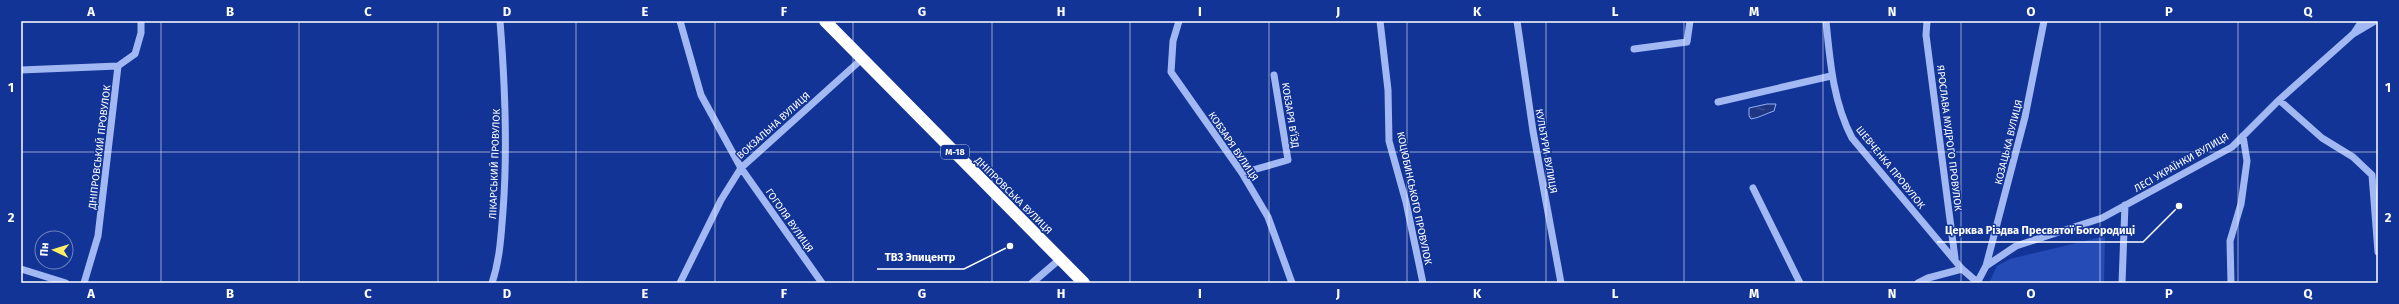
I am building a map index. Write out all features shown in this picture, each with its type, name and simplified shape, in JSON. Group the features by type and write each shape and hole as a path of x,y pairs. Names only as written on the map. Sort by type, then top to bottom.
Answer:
{"highway":[{"name":"ДНІПРОВСЬКА ВУЛИЦЯ","path":"825,21 1084,283"}],"street":[{"path":"21,70 118,66 135,54 141,34 141,21"},
{"name":"ЛІКАРСЬКИЙ ПРОВУЛОК","path":"492,283 499,260 506,142 500,21"},
{"name":"ГОГОЛЯ ВУЛИЦЯ","path":"680,21 701,95 741,168 822,283"},
{"name":"КОБЗАРЯ ВУЛИЦЯ","path":"1179,21 1173,41 1171,72 1242,173 1268,217 1292,283"},
{"name":"КОЦЮБИНСЬКОГО ПРОВУЛОК","path":"1380,21 1388,90 1390,140 1406,202 1423,283"},
{"name":"КУЛЬТУРИ ВУЛИЦЯ","path":"1517,21 1533,131 1561,283"},
{"path":"1634,48 1687,42 1690,21"},
{"name":"ШЕВЧЕНКА ПРОВУЛОК","path":"1826,21 1831,76 1844,122 1852,138 1955,258 1962,269 1977,283"},
{"name":"ЯРОСЛАВА МУДРОГО ПРОВУЛОК","path":"1927,21 1926,36 1955,258"},
{"name":"КОЗАЦЬКА ВУЛИЦЯ","path":"1986,266 2025,117 2044,21"},
{"path":"2353,34 2362,21"},
{"name":"ЛЕСІ УКРАЇНКИ ВУЛИЦЯ","path":"1977,283 1986,266 2016,246 2102,218 2232,147 2279,100 2353,34 2375,21"},
{"name":"ВОКЗАЛЬНА ВУЛИЦЯ","path":"680,283 721,200 741,168 863,58"},
{"name":"ДНІПРОВСЬКИЙ ПРОВУЛОК","path":"84,283 98,236 118,66"},
{"name":"КОБЗАРЯ В’ЇЗД","path":"1242,173 1288,160 1274,75"},
{"path":"1718,102 1831,76"},
{"path":"2279,100 2322,138 2353,157 2372,175 2378,252"},
{"path":"2231,283 2230,241 2241,204 2247,161 2243,136"},
{"path":"1753,188 1800,283"},
{"path":"2122,283 2125,205"},
{"path":"1032,283 1060,259"},
{"path":"1918,283 1928,278 1962,269"},
{"path":"21,270 66,283"}],"shaded area":[{"path":"2105,236 2104,283 1989,283 1997,266 2010,259"}],"water":[{"path":"1767,104 1776,104 1774,111 1751,119 1749,116 1749,108"}],"place":[{"name":"Церква Різдва Пресвятої Богородиці","path":"2179,206"},
{"name":"ТВЗ Эпицентр","path":"1010,246"}]}
